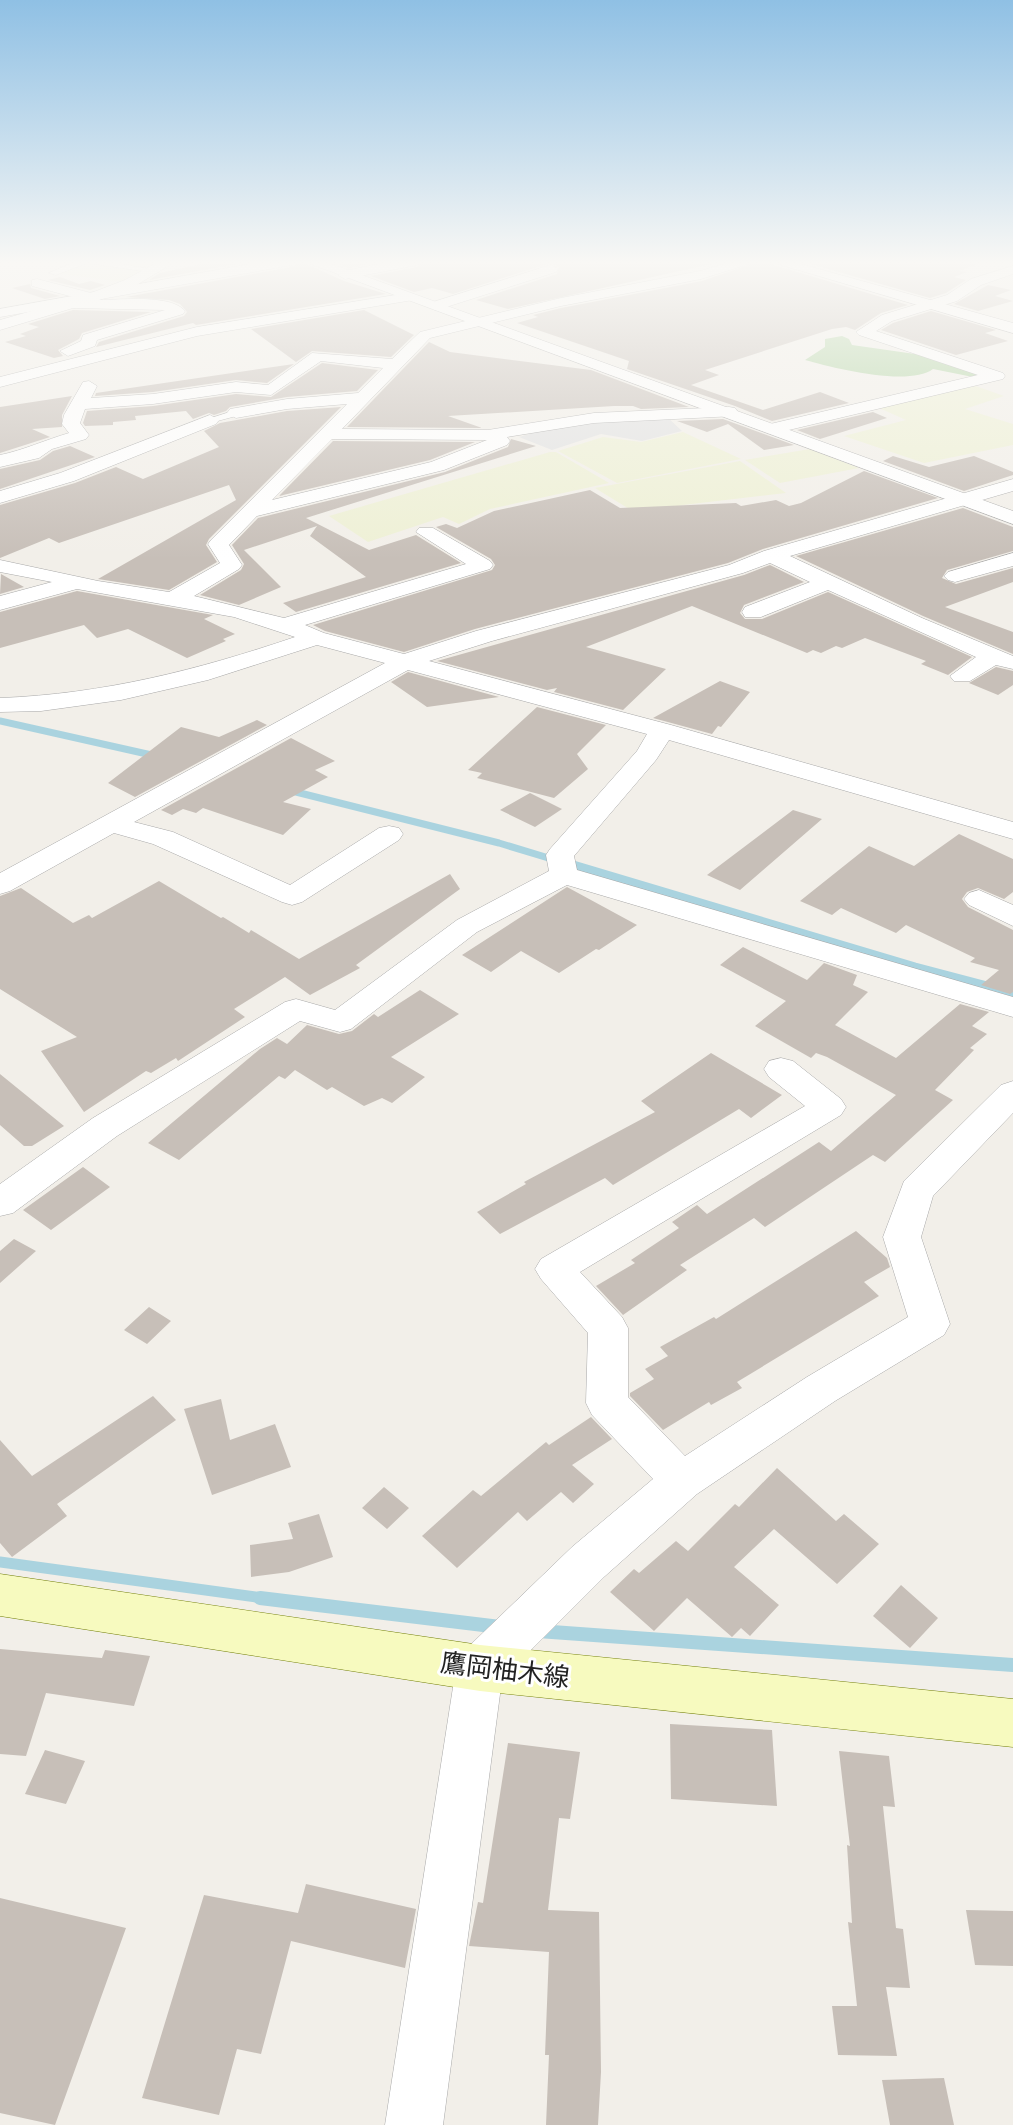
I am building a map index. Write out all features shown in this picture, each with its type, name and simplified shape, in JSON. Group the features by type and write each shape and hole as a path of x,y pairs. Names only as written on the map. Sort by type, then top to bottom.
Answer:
{"main road":[{"name":"鷹岡柚木線","path":"0,1595 480,1668 1013,1723"}],"street":[{"path":"41,360 27,365 53,369"},
{"path":"0,382 89,360"},
{"path":"0,461 33,454 46,445 80,435 71,424 73,415 81,404 101,360"},
{"path":"81,404 153,399 236,387 271,390 312,360"},
{"path":"357,360 393,364"},
{"path":"173,599 232,565 218,544 397,360"},
{"path":"586,360 1013,518"},
{"path":"946,360 1004,380"},
{"path":"772,429 970,382 1004,380"},
{"path":"236,414 288,405 361,398"},
{"path":"327,434 488,435 594,418 729,412"},
{"path":"0,497 67,477 210,420"},
{"path":"252,511 437,466 534,427"},
{"path":"0,885 406,661 484,636 736,569 771,555 1013,485"},
{"path":"286,624 483,565 426,532"},
{"path":"771,555 914,623 1002,659 962,676"},
{"path":"955,576 1013,559"},
{"path":"0,566 23,568 76,583 211,605 286,624 316,638 662,730 1013,831"},
{"path":"753,612 829,582"},
{"path":"0,603 76,583"},
{"path":"893,633 914,623"},
{"path":"0,705 41,705 72,701 190,679 316,638"},
{"path":"0,1203 105,1127 296,1009 340,1022 467,926 562,867 647,756 662,730"},
{"path":"110,824 163,838 292,896 389,834"},
{"path":"562,867 1013,1008"},
{"path":"979,899 1013,917"},
{"path":"682,1480 607,1403 608,1328 554,1269 829,1107 781,1069"},
{"path":"414,2125 480,1668 588,1562 682,1480 821,1389 930,1324 902,1237 918,1190 1013,1093"}],"lane":[{"path":"210,420 236,414"}],"green space":[{"path":"806,360 938,360 981,372 973,377 933,369 922,374 889,376"},
{"path":"970,384 1004,396 965,409 1013,424 1013,445 924,463 844,436 906,420 877,407"},
{"path":"683,432 741,459 617,483 558,451 603,437 641,442"},
{"path":"810,449 859,468 780,483 745,460"},
{"path":"556,452 609,483 490,509 459,524 443,517 368,542 329,516"},
{"path":"740,461 786,493 683,505 644,518 595,488"}],"shaded area":[{"path":"667,417 682,431 642,441 601,434 552,450 519,437 567,423"}],"building":[{"path":"411,360 514,360 591,370 689,407 641,409 633,406 614,406 448,416 482,428 347,427"},
{"path":"627,360 735,360 705,370 719,375 691,385 763,410 820,392 849,403 772,421 627,369 629,361"},
{"path":"322,363 378,370 357,391 287,397 230,407 214,415 209,413 193,419 186,411 135,416 136,420 113,422 113,425 85,426 83,423 87,411 153,406 236,394 271,397"},
{"path":"294,364 267,383 236,380 153,392 95,396 96,393"},
{"path":"72,396 62,415 62,427 32,429 50,437 0,453 0,407"},
{"path":"341,407 209,539 206,545 217,562 169,590 98,579 236,500 229,485 59,543 49,538 0,558 0,505 75,483 116,467 143,479 219,447 204,431 220,423 287,411"},
{"path":"873,412 887,418 820,439 797,430"},
{"path":"723,419 794,445 764,450 728,424 707,432 677,421"},
{"path":"511,439 536,446 306,518 369,550 416,535 461,563 296,612 283,603 366,577 310,536 317,526 244,550 281,587 239,605 200,595 241,570 244,564 232,545 258,518 445,472 508,447"},
{"path":"333,441 475,442 430,460 279,496"},
{"path":"70,446 95,457 0,489 0,469 40,460 53,451"},
{"path":"893,456 929,467 974,456 1013,472 1013,475 964,491 883,461"},
{"path":"864,471 938,498 763,549 728,563 475,629 404,652 325,631 313,625 492,570 495,565 491,559 436,527 446,524 457,528 494,511 590,490 620,508 736,503 741,506 776,500 789,506 801,503"},
{"path":"963,508 1013,527 1013,551 947,570 942,578 956,584 1013,568 1013,582 945,607 1013,632 1013,654 923,616 796,556"},
{"path":"770,565 804,582 744,605 740,613 745,619 762,619 828,592 972,657 948,675 921,664 926,661 865,638 842,648 836,646 821,653 813,650 807,653 692,606 586,647 666,669 623,710 554,692 557,688 547,690 437,661 744,575"},
{"path":"1,574 24,587 0,594"},
{"path":"77,591 213,615 204,619 235,634 223,639 226,641 187,658 128,629 97,638 84,625 0,648 0,612"},
{"path":"996,667 1013,671 1013,685 998,695 969,683"},
{"path":"408,672 499,697 427,707 391,682"},
{"path":"720,681 750,692 721,727 718,726 712,734 653,718"},
{"path":"537,707 606,725 577,754 588,769 554,798 477,778 482,773 468,770"},
{"path":"257,720 267,725 135,797 108,783 181,727 219,737"},
{"path":"291,738 335,761 315,770 328,777 283,802 311,809 283,835 203,808 196,813 183,809 172,815 161,810"},
{"path":"530,793 562,809 535,827 500,810"},
{"path":"793,810 822,819 740,890 707,875"},
{"path":"959,834 1013,859 1013,892 1004,899 978,888 967,892 962,899 968,907 1013,930 1013,992 1010,994 981,985 999,970 970,962 975,958 906,925 896,933 841,908 832,915 800,901 869,846 914,866"},
{"path":"450,874 460,889 356,965 360,968 310,995 285,977 234,1009 245,1017 178,1061 176,1058 151,1073 146,1071 84,1112 41,1051 77,1037 0,989 0,896 21,888 73,923 89,915 92,918 159,881 221,918 223,917 249,933 251,930 299,959"},
{"path":"567,887 637,925 559,973 521,951 491,972 462,955"},
{"path":"743,947 807,980 824,963 857,975 853,985 868,992 835,1025 896,1058 960,1004 989,1012 972,1026 987,1034 970,1048 974,1050 935,1090 953,1100 885,1162 873,1155 765,1227 754,1218 680,1265 687,1270 623,1315 596,1286 635,1263 631,1260 679,1228 672,1222 697,1205 707,1214 819,1142 831,1151 896,1095 827,1057 816,1053 811,1058 755,1026 786,1001 720,965"},
{"path":"420,990 459,1014 391,1057 425,1077 392,1103 382,1098 364,1106 332,1087 327,1090 295,1070 285,1079 279,1076 179,1160 148,1143 260,1049 277,1038 287,1044 307,1025 339,1034 352,1031 374,1014 378,1017"},
{"path":"711,1053 782,1095 751,1118 739,1109 613,1185 605,1178 500,1234 477,1212 526,1184 524,1182 655,1112 641,1101"},
{"path":"0,1074 64,1126 32,1146 24,1146 0,1125"},
{"path":"83,1167 110,1187 51,1230 23,1210"},
{"path":"856,1231 887,1258 890,1267 864,1282 879,1296 737,1382 742,1388 711,1405 709,1402 663,1430 630,1396 630,1393 654,1379 645,1369 668,1356 660,1347 714,1317 716,1319"},
{"path":"14,1239 36,1251 0,1283 0,1251"},
{"path":"149,1307 171,1321 147,1344 124,1330"},
{"path":"153,1396 176,1420 57,1504 67,1516 12,1557 0,1543 0,1440 32,1476"},
{"path":"221,1399 230,1440 275,1424 291,1467 212,1495 184,1409"},
{"path":"591,1417 612,1439 572,1465 594,1484 573,1503 561,1492 527,1521 518,1512 457,1568 422,1536 473,1490 481,1496 546,1442 549,1445"},
{"path":"777,1468 836,1521 844,1514 879,1544 837,1584 774,1529 734,1567 779,1605 750,1636 741,1628 732,1637 687,1598 654,1631 610,1592 634,1569 639,1573 676,1541 688,1551 735,1504 739,1507"},
{"path":"384,1487 409,1508 387,1529 362,1508"},
{"path":"319,1514 333,1557 289,1572 251,1577 250,1545 293,1539 288,1523"},
{"path":"901,1585 938,1618 910,1648 873,1616"},
{"path":"0,1649 102,1658 105,1650 150,1656 134,1706 46,1693 26,1756 0,1754"},
{"path":"670,1724 772,1730 777,1806 671,1799"},
{"path":"508,1743 580,1752 570,1819 559,1818 548,1910 599,1912 601,2072 598,2125 546,2125 549,2055 545,2055 549,1952 469,1946 478,1902 483,1903"},
{"path":"45,1750 85,1761 66,1804 25,1794"},
{"path":"839,1751 889,1756 895,1807 883,1806 896,1928 903,1929 910,1988 886,1987 897,2056 838,2055 832,2006 857,2006 848,1922 852,1923 847,1845 850,1846"},
{"path":"306,1884 416,1909 405,1968 291,1941 261,2054 237,2049 219,2115 142,2098 204,1895 298,1913"},
{"path":"0,1898 126,1928 55,2125 0,2113"},
{"path":"966,1910 1013,1911 1013,1966 975,1965"},
{"path":"944,2078 954,2125 890,2125 882,2080"}],"waterway":[{"path":"0,721 156,756"},
{"path":"288,790 499,843 575,866"},
{"path":"570,864 915,967 1013,993"},
{"path":"0,1562 271,1599"},
{"path":"260,1598 500,1627"},
{"path":"538,1631 1013,1665"}]}
